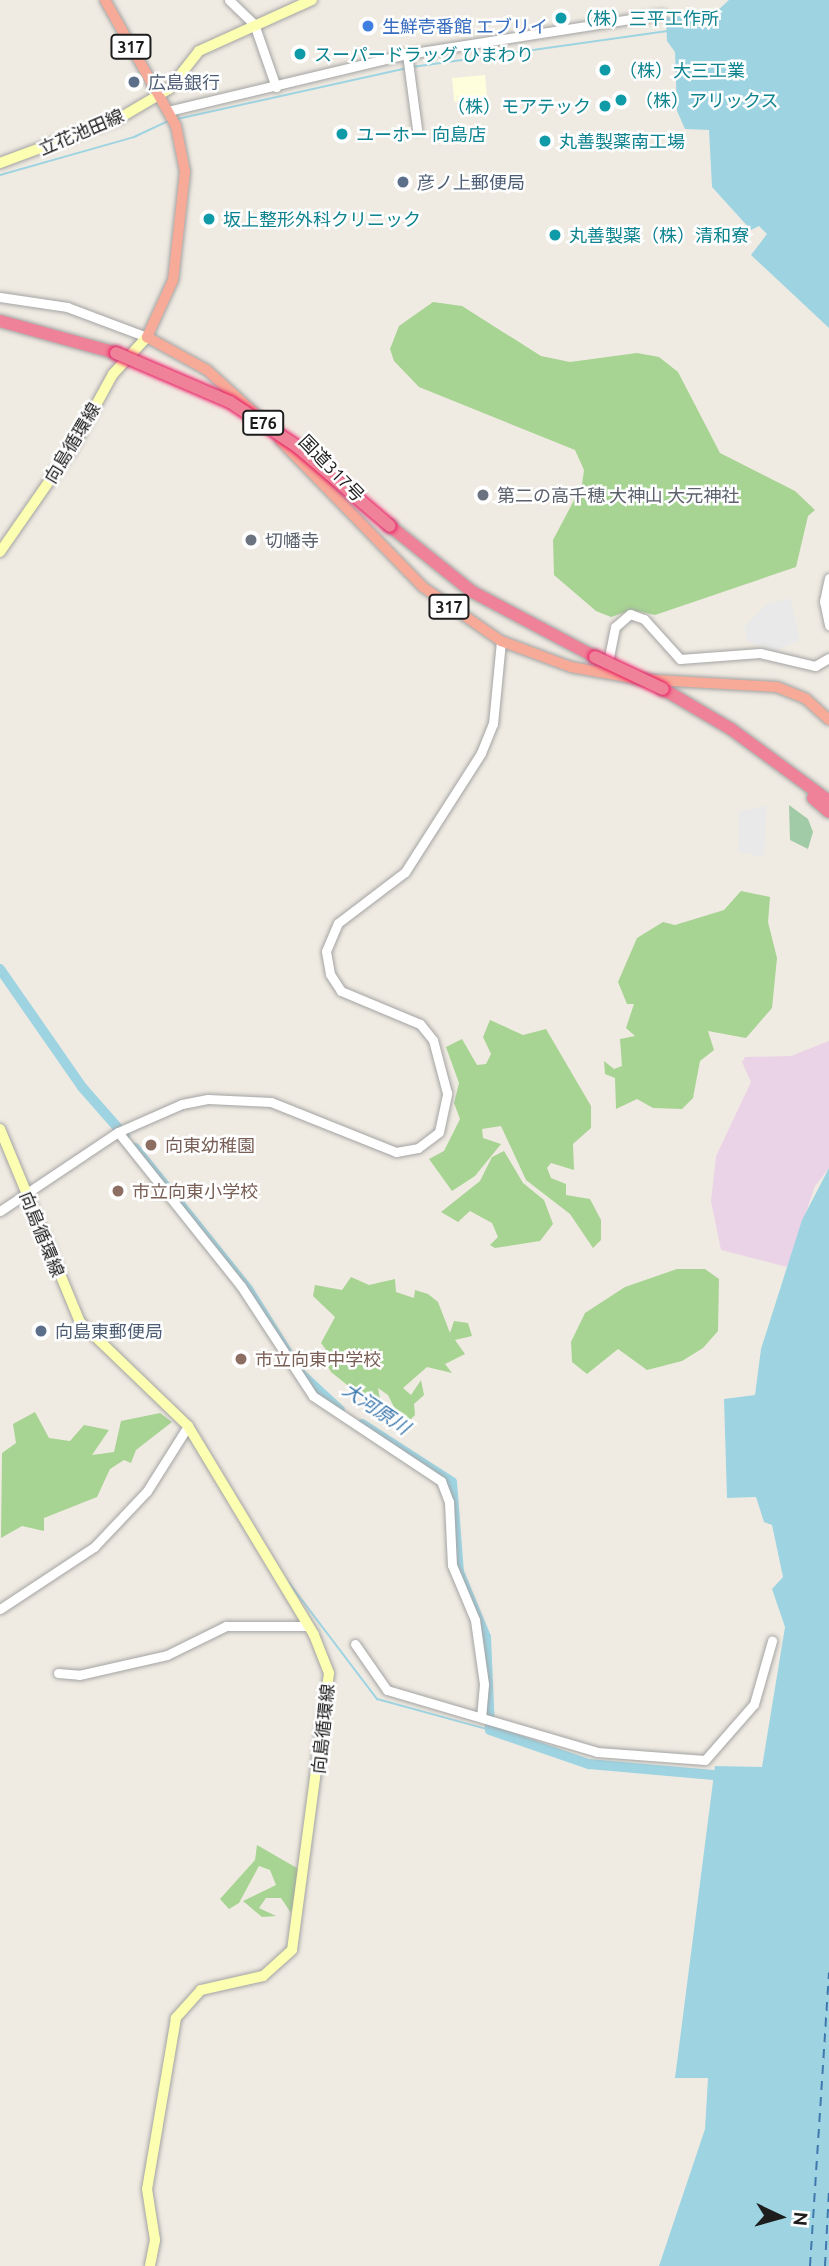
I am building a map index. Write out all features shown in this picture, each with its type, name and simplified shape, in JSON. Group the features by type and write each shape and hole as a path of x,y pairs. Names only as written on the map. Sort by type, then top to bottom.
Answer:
{"highway":[{"name":"317","path":"105,0 176,126 185,172 176,266 147,337"},
{"name":"E76","path":"0,321 116,353 202,386 240,408 298,446 390,526 495,606 663,689 744,739 827,805"},
{"name":"国道317号","path":"147,337 222,382 423,587 501,641 605,673 777,688 806,699 829,720"}],"main road":[{"path":"158,94 181,78 199,51 312,0"},
{"name":"立花池田線","path":"0,163 107,124 158,94"},
{"name":"向島循環線","path":"0,552 72,447 113,374 147,337"},
{"name":"向島循環線","path":"0,1129 80,1322 188,1426 324,1652 329,1682 297,1937 275,1969 201,1990 176,2018 147,2189 155,2240 150,2266"}],"street":[{"path":"229,0 254,24 276,87"},
{"path":"169,113 408,57 662,14"},
{"path":"408,57 417,129"},
{"path":"0,297 67,307 147,337"},
{"path":"829,578 824,601 829,625"},
{"path":"605,673 615,627 630,614 644,620 680,659 760,653 815,666 829,658"},
{"path":"0,1212 118,1132 182,1104 228,1098 286,1107 396,1152 418,1148 439,1132 447,1093 433,1040 421,1024 341,991 330,974 326,951 338,923 405,872 481,753 493,724 501,641"},
{"path":"118,1132 241,1286 313,1396 441,1482 449,1502 456,1584 475,1620 484,1684 481,1716"},
{"path":"0,1609 94,1547 148,1491 188,1426"},
{"path":"58,1673 79,1675 167,1655 226,1626 308,1626"},
{"path":"355,1644 387,1690 597,1752 705,1760 754,1704 772,1641"}],"shaded area":[{"path":"485,75 487,99 454,102 452,78"},
{"path":"790,598 800,640 776,651 747,641 744,627 766,605"},
{"path":"789,805 808,819 813,832 808,849 790,840"},
{"path":"767,806 764,857 738,852 739,811"},
{"path":"829,1041 829,1168 815,1186 787,1267 721,1250 711,1201 716,1156 751,1082 742,1062 745,1057 791,1056"}],"green space":[{"path":"433,302 462,306 541,356 570,362 637,353 659,357 678,372 720,453 795,491 815,510 808,516 796,567 655,615 632,610 611,617 596,611 554,575 553,540 582,485 584,470 575,450 419,387 394,361 390,349 399,326"},
{"path":"741,891 770,897 768,922 777,958 772,1008 746,1038 708,1031 714,1050 700,1061 693,1098 682,1109 653,1108 637,1099 616,1109 615,1078 605,1074 604,1061 614,1069 622,1066 620,1039 635,1036 626,1028 634,1004 627,1004 618,982 637,938 663,922 675,925 724,910"},
{"path":"490,1020 523,1035 546,1029 591,1106 591,1128 573,1144 574,1170 551,1163 547,1168 551,1178 566,1184 566,1195 590,1199 601,1220 601,1240 593,1248 570,1214 526,1180 501,1126 482,1129 483,1138 501,1144 475,1176 452,1191 429,1159 444,1151 460,1119 454,1103 459,1083 446,1047 462,1039 477,1065 486,1064 491,1054 483,1037"},
{"path":"504,1151 523,1183 544,1200 553,1224 540,1241 495,1248 490,1245 498,1237 492,1223 470,1211 458,1222 441,1212 480,1181 492,1157"},
{"path":"677,1269 705,1269 719,1279 718,1331 703,1348 682,1361 647,1370 618,1349 587,1374 572,1362 571,1342 585,1313 625,1287"},
{"path":"351,1277 369,1285 395,1279 396,1292 414,1298 415,1290 428,1294 438,1302 450,1333 454,1321 468,1323 472,1336 455,1340 465,1354 445,1364 452,1373 427,1367 403,1388 411,1395 421,1380 424,1395 414,1404 415,1415 409,1421 401,1421 388,1395 378,1388 380,1399 366,1400 331,1372 324,1360 327,1351 321,1343 335,1317 313,1296 315,1285 342,1290"},
{"path":"35,1412 49,1438 70,1441 84,1425 109,1430 92,1455 114,1452 121,1421 160,1413 172,1422 136,1450 131,1463 124,1460 110,1469 97,1497 44,1518 44,1531 22,1526 1,1538 2,1453 16,1443 13,1424"},
{"path":"257,1845 302,1871 291,1913 281,1898 266,1898 259,1908 276,1916 262,1917 243,1901 276,1885 270,1870 259,1866 239,1903 229,1909 220,1899 255,1860"}],"water":[{"path":"729,0 829,0 829,328 751,255 767,234 759,226 751,230 712,187 709,130 685,129 677,111 675,52 667,41 666,18 717,11"},
{"path":"829,1168 829,2266 659,2266 705,2129 708,2078 675,2078 715,1766 762,1767 785,1627 772,1589 783,1577 772,1525 764,1522 756,1497 727,1498 724,1399 755,1395 761,1349 802,1220"}],"waterway":[{"path":"412,67 667,31"},
{"path":"177,119 407,68"},
{"path":"0,175 134,137 168,121"},
{"name":"大河原川","path":"0,969 82,1087 125,1136"},
{"name":"大河原川","path":"135,1148 248,1289 301,1374 340,1410"},
{"name":"大河原川","path":"362,1424 452,1482 459,1572 486,1637 490,1730 589,1764 714,1775"},
{"path":"289,1583 377,1699 490,1730"}],"ferry route":[{"path":"810,2266 829,1973"},
{"path":"825,2266 829,2190"}],"place":[{"name":"（株）三平工作所","path":"561,18"},
{"name":"生鮮壱番館 エブリイ","path":"368,26"},
{"name":"スーパードラッグ ひまわり","path":"300,54"},
{"name":"（株）大三工業","path":"605,70"},
{"name":"広島銀行","path":"134,82"},
{"name":"（株）アリックス","path":"621,100"},
{"name":"（株）モアテック","path":"605,106"},
{"name":"ユーホー 向島店","path":"342,134"},
{"name":"丸善製薬南工場","path":"545,141"},
{"name":"彦ノ上郵便局","path":"403,182"},
{"name":"坂上整形外科クリニック","path":"209,219"},
{"name":"丸善製薬（株）清和寮","path":"555,235"},
{"name":"第二の高千穂 大神山 大元神社","path":"483,495"},
{"name":"切幡寺","path":"251,540"},
{"name":"向東幼稚園","path":"151,1145"},
{"name":"市立向東小学校","path":"118,1191"},
{"name":"向島東郵便局","path":"41,1331"},
{"name":"市立向東中学校","path":"241,1359"}]}
